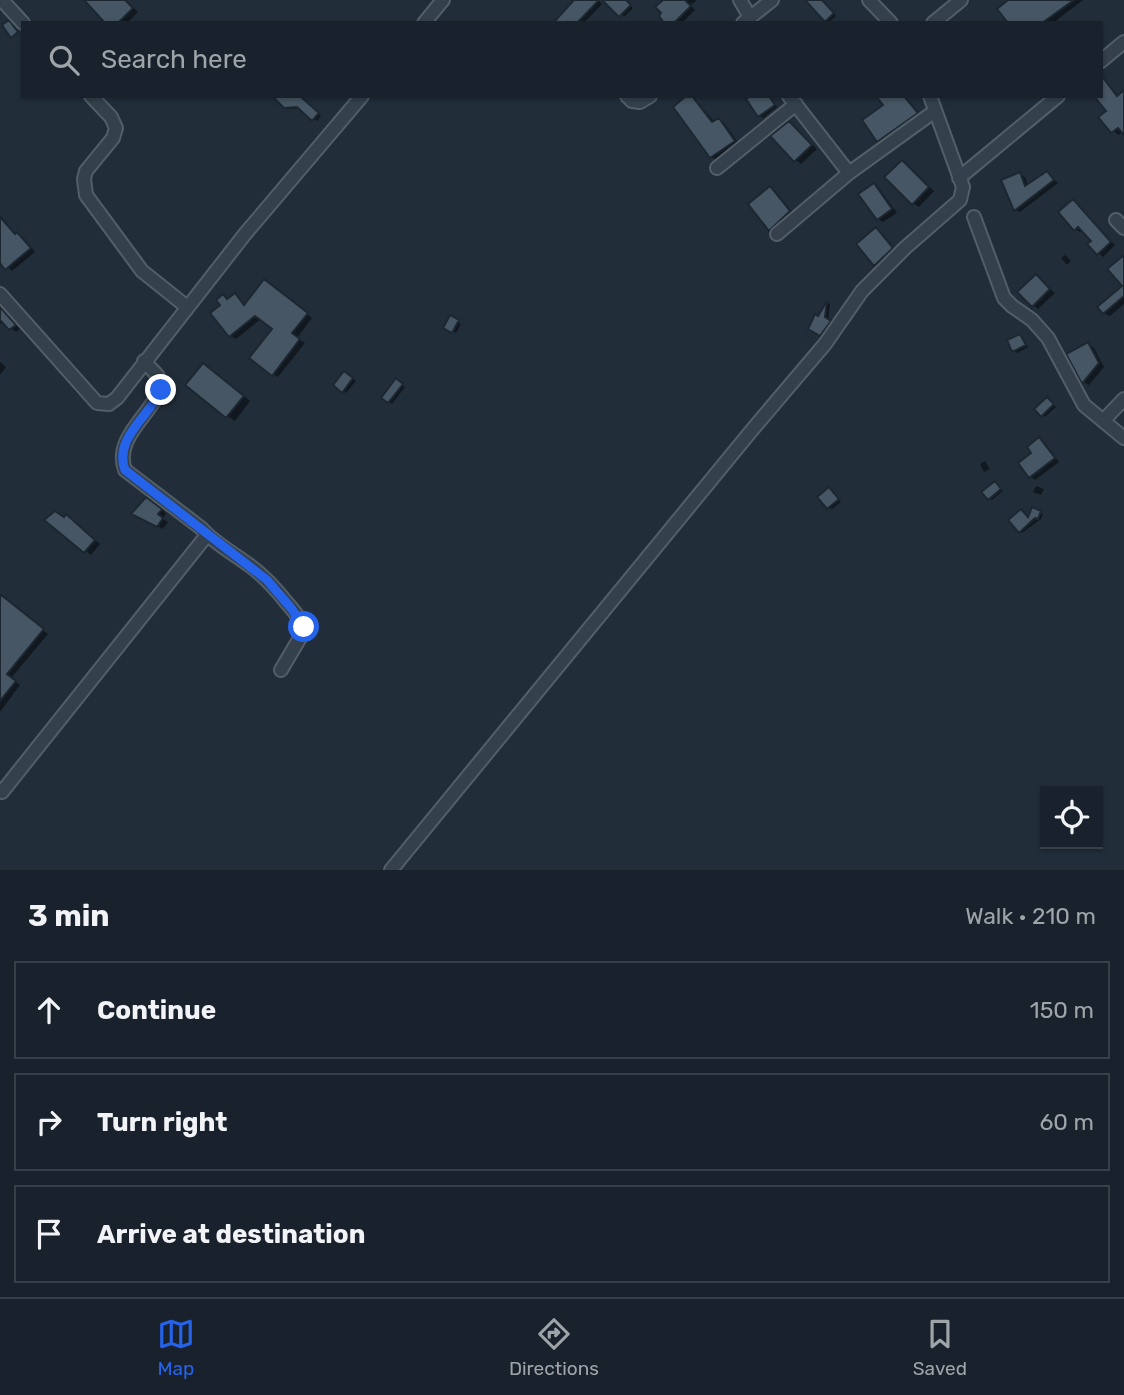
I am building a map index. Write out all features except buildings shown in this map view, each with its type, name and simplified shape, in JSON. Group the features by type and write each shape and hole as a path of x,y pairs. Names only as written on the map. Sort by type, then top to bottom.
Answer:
{"street":[{"path":"2,0 21,21"},
{"path":"426,21 443,0"},
{"path":"740,0 747,20 772,0"},
{"path":"869,0 889,21"},
{"path":"935,21 961,0"},
{"path":"1103,59 1124,42"},
{"path":"93,98 111,117 116,128 113,138 86,171 83,179 86,195 142,271 187,307"},
{"path":"0,294 97,403 106,405 114,402 245,234 360,98"},
{"path":"630,98 640,102 647,98"},
{"path":"391,870 752,430 789,389 862,291 905,248 960,200 963,192 959,178 931,98"},
{"path":"959,178 1056,98"},
{"path":"717,169 792,100 849,173"},
{"path":"777,234 849,173 935,111"},
{"path":"974,217 1004,298 1040,328 1054,348 1082,402 1124,438"},
{"path":"144,361 157,374 162,385 159,395 126,441 123,464 128,475 164,499 267,580 302,623 303,633 281,670"},
{"path":"1103,421 1124,399"},
{"path":"2,792 207,535"}],"route":[{"path":"161,390 126,441 122,458 128,475 164,499 207,535 252,567 278,592 304,627"}]}
